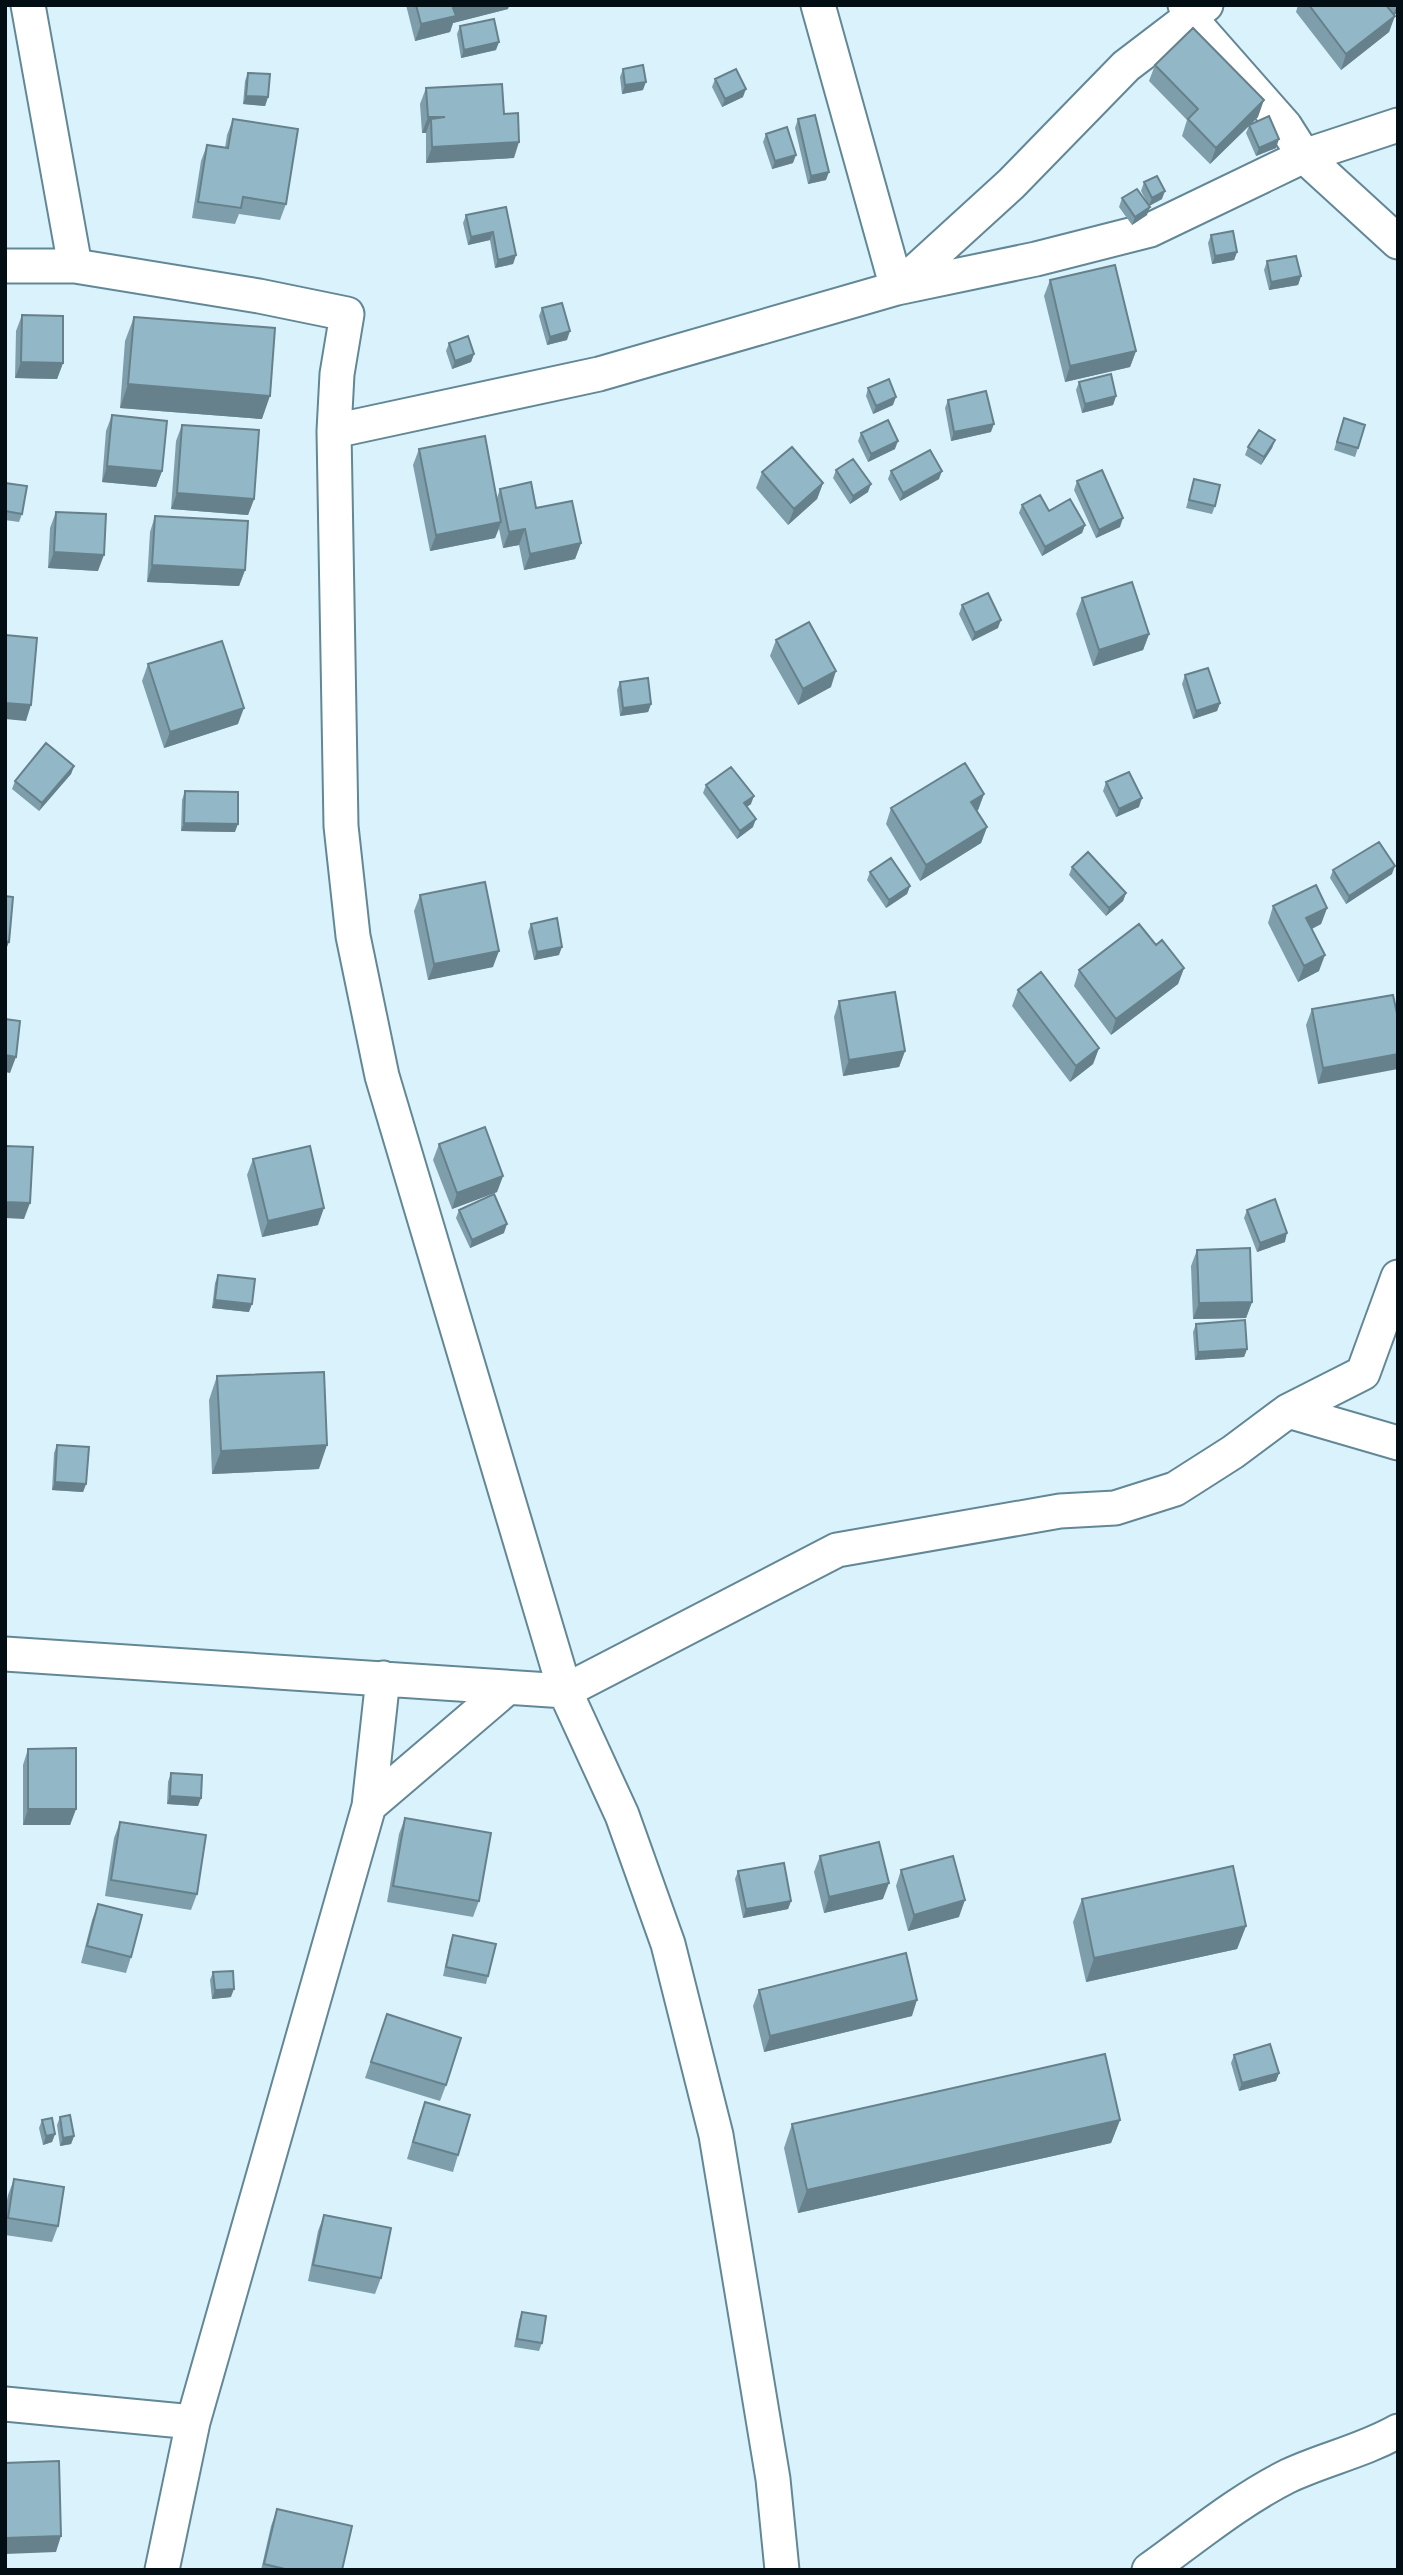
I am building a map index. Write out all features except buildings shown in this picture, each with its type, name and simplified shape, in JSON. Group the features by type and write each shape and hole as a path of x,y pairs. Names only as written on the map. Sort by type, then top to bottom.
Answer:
{"street":[{"path":"28,5 75,266"},
{"path":"818,5 897,288"},
{"path":"897,288 1011,184 1126,66 1193,9 1286,126 1304,156 1398,243"},
{"path":"334,431 599,374 897,288 1036,259 1150,230 1304,156 1398,125"},
{"path":"5,266 75,266 258,296 347,314 337,374 334,431 341,827 353,936 382,1076 565,1691 622,1815 668,1944 716,2135 772,2479 782,2570"},
{"path":"5,1654 565,1691 837,1550 1060,1511 1115,1508 1175,1489 1233,1452 1288,1410 1363,1373 1398,1277"},
{"path":"1288,1410 1398,1443"},
{"path":"162,2570 193,2422 369,1806 383,1678"},
{"path":"369,1806 507,1688"},
{"path":"5,2404 193,2422"},
{"path":"1149,2570 1253,2497 1288,2476 1374,2445 1398,2431"}]}
